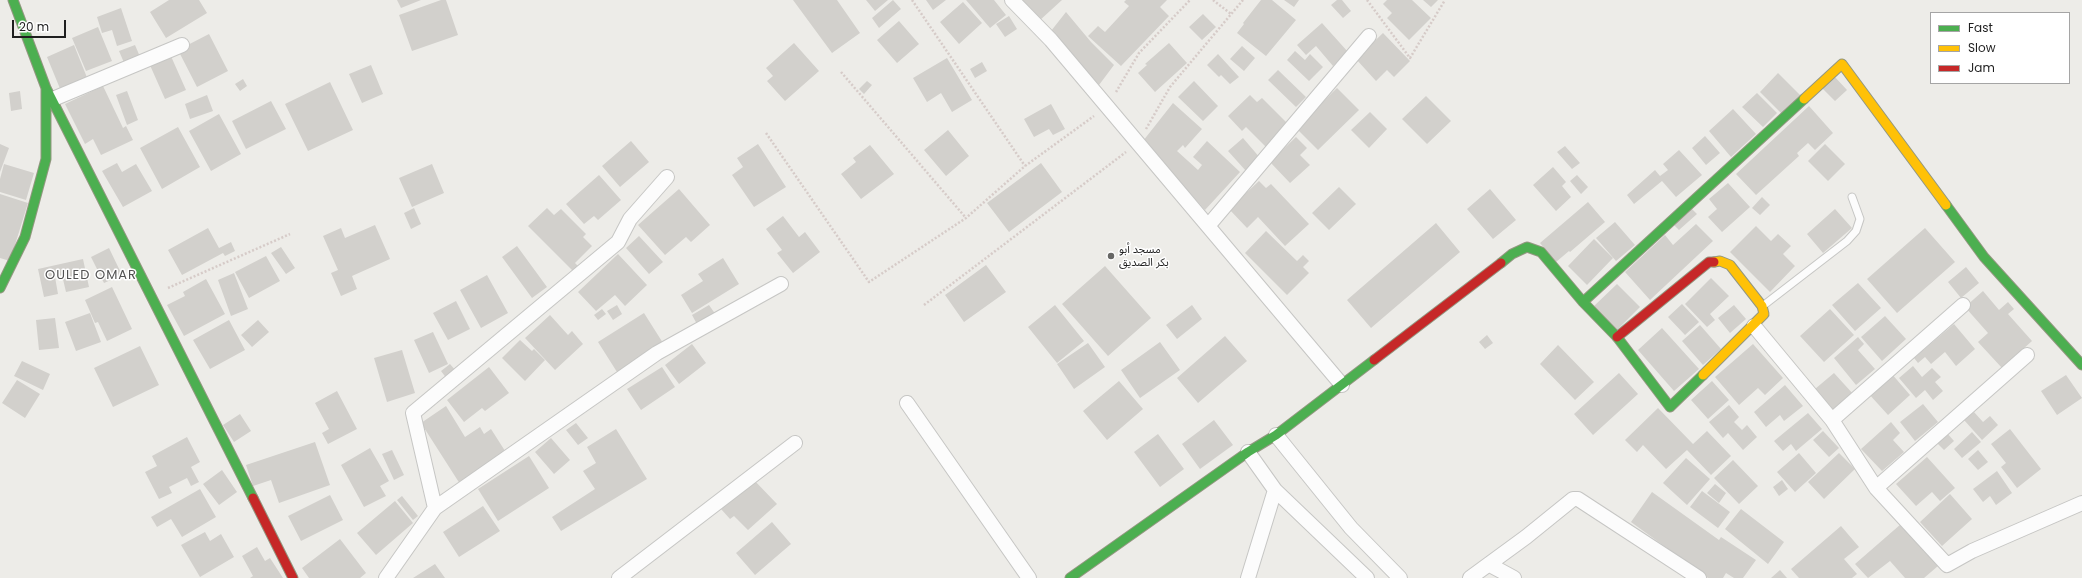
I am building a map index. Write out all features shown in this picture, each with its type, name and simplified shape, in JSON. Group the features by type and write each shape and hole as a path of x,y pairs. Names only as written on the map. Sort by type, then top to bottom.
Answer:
{"street":[{"path":"13,0 50,93 150,296 293,578"},
{"path":"1012,0 1051,40 1342,385"},
{"path":"1208,226 1369,36"},
{"path":"50,93 182,46"},
{"path":"1583,302 1842,64 1984,257 2082,365"},
{"path":"0,286 25,237 46,159 50,93"},
{"path":"435,508 413,413 618,242 630,219 667,177"},
{"path":"1070,578 1248,452 1276,435 1512,254 1527,247 1541,252 1583,302 1617,337 1670,407 1754,326 1764,314 1762,306 1730,265 1720,261 1709,262 1617,337"},
{"path":"386,578 435,508 657,353 781,284"},
{"path":"1832,420 1963,305"},
{"path":"1754,326 1832,420 1876,488 1947,565 1972,551 2082,503"},
{"path":"1876,488 2027,355"},
{"path":"907,403 1029,578"},
{"path":"1276,435 1351,528 1400,578"},
{"path":"619,578 795,443"},
{"path":"1248,452 1276,490 1367,578"},
{"path":"1248,578 1276,490"},
{"path":"1470,578 1526,538 1573,499 1578,499 1699,578"},
{"path":"1490,565 1514,578"}],"lane":[{"path":"1762,306 1847,241 1856,231 1860,219 1852,197"}],"path":[{"path":"912,0 1025,166"},
{"path":"766,133 869,282 966,218 1025,166 1107,106 1139,53 1190,0"},
{"path":"1213,0 1231,14"},
{"path":"924,305 1138,143 1170,87 1243,0"},
{"path":"1366,0 1410,58 1445,0"},
{"path":"841,72 966,218"},
{"path":"150,296 290,234"}],"building":[{"path":"169,0 199,0 207,13 166,38 150,12"},
{"path":"397,0 421,0 401,8"},
{"path":"441,0 446,0 458,35 412,51 399,15"},
{"path":"793,0 837,0 860,33 832,53"},
{"path":"866,0 888,0 875,11"},
{"path":"893,0 901,9 879,28 872,18"},
{"path":"926,0 946,0 933,10"},
{"path":"966,0 994,0 1006,15 990,28"},
{"path":"1020,0 1062,0 1039,21"},
{"path":"1126,0 1167,0 1160,7 1169,16 1121,66 1088,36 1098,26 1105,32 1129,6 1124,2"},
{"path":"1261,0 1272,0 1296,20 1266,56 1237,33"},
{"path":"1284,0 1299,0 1294,7"},
{"path":"1337,0 1342,0 1351,11 1343,18 1331,5"},
{"path":"1387,0 1412,0 1431,18 1409,40 1387,18 1392,13 1383,4"},
{"path":"1423,0 1438,0 1431,7"},
{"path":"963,2 982,23 959,44 940,22"},
{"path":"121,8 132,41 117,46 112,30 102,33 97,17"},
{"path":"1066,12 1091,42 1114,65 1099,85 1051,31"},
{"path":"1203,14 1216,27 1202,40 1189,27"},
{"path":"1009,16 1017,29 1005,37 996,24"},
{"path":"899,21 919,44 897,63 877,40"},
{"path":"1322,23 1348,52 1333,66 1316,46 1306,55 1297,45"},
{"path":"98,27 112,61 86,71 72,38"},
{"path":"1383,33 1410,61 1394,77 1387,70 1376,81 1356,59"},
{"path":"209,34 228,71 197,87 178,50"},
{"path":"794,43 819,71 785,101 767,81 773,76 766,68"},
{"path":"1169,43 1187,63 1155,92 1138,73 1147,65 1145,64"},
{"path":"74,45 88,80 61,91 47,57"},
{"path":"135,45 141,59 125,65 119,51"},
{"path":"1242,46 1255,58 1244,71 1230,59"},
{"path":"1295,51 1305,60 1310,54 1323,67 1309,81 1287,60"},
{"path":"170,54 186,90 165,99 149,63"},
{"path":"1218,54 1239,77 1230,84 1221,75 1219,77 1207,65"},
{"path":"947,58 972,100 952,112 941,93 927,102 913,78"},
{"path":"982,62 987,71 975,78 970,69"},
{"path":"371,65 383,94 362,103 349,74"},
{"path":"1278,70 1306,97 1296,107 1268,80"},
{"path":"1778,73 1801,96 1782,114 1760,92"},
{"path":"1834,76 1847,90 1835,101 1822,88"},
{"path":"243,79 247,86 240,91 235,84"},
{"path":"867,81 872,85 864,94 859,89"},
{"path":"1194,81 1218,106 1203,121 1178,97"},
{"path":"330,82 353,130 308,151 285,104"},
{"path":"103,86 123,128 126,126 133,140 101,155 93,139 85,144 65,104"},
{"path":"1337,88 1359,110 1318,150 1296,128"},
{"path":"20,91 22,109 11,111 9,93"},
{"path":"127,91 138,120 127,125 116,95"},
{"path":"1757,93 1777,113 1763,127 1742,107"},
{"path":"207,95 213,111 190,119 185,104"},
{"path":"1250,95 1257,102 1262,98 1290,126 1268,149 1246,127 1242,131 1228,116"},
{"path":"1426,96 1451,121 1427,144 1402,119"},
{"path":"271,101 286,129 246,149 232,121"},
{"path":"1173,103 1202,129 1185,148 1183,145 1177,151 1198,170 1202,165 1193,157 1207,141 1240,172 1205,210 1143,141"},
{"path":"1051,104 1065,129 1053,135 1049,129 1034,137 1024,119"},
{"path":"1809,106 1833,133 1815,150 1808,143 1797,153 1799,156 1756,195 1736,174"},
{"path":"1733,109 1756,134 1731,157 1709,131"},
{"path":"1370,112 1387,129 1369,148 1351,130"},
{"path":"219,114 241,154 211,171 189,131"},
{"path":"178,127 200,167 162,189 140,148"},
{"path":"948,130 969,156 946,176 924,150"},
{"path":"1705,136 1720,153 1706,165 1692,148"},
{"path":"1296,137 1307,148 1300,155 1310,165 1290,183 1270,162"},
{"path":"1243,138 1261,159 1246,171 1228,151"},
{"path":"631,141 649,162 620,187 602,166"},
{"path":"0,144 9,148 0,172"},
{"path":"758,144 786,187 754,207 732,175 743,167 737,158"},
{"path":"1825,144 1845,164 1828,181 1808,161"},
{"path":"870,145 894,174 861,199 841,174 856,162 853,158"},
{"path":"1565,146 1580,163 1572,169 1557,152"},
{"path":"1679,150 1702,175 1676,197 1662,181 1634,204 1627,195 1655,170 1660,176 1668,170 1663,164"},
{"path":"117,163 122,172 136,164 152,191 123,207 102,171"},
{"path":"1041,163 1062,192 1009,232 987,203"},
{"path":"4,164 34,173 26,200 0,192 0,179"},
{"path":"432,164 444,193 412,207 399,178"},
{"path":"1553,167 1566,182 1562,186 1571,197 1556,211 1533,185"},
{"path":"599,175 621,200 598,220 594,216 584,224 566,204"},
{"path":"1577,175 1588,187 1581,194 1570,181"},
{"path":"1259,181 1266,188 1271,184 1309,224 1285,246 1258,217 1247,228 1229,209"},
{"path":"1728,183 1750,207 1722,232 1708,217 1717,209 1709,199"},
{"path":"1339,187 1356,204 1329,230 1312,213"},
{"path":"679,189 710,225 691,242 686,237 665,255 638,225"},
{"path":"1490,189 1516,220 1493,239 1467,209"},
{"path":"0,194 28,203 10,261 0,258"},
{"path":"1762,197 1770,205 1760,215 1752,208"},
{"path":"1588,202 1605,222 1556,262 1540,243"},
{"path":"414,208 421,224 411,229 404,213"},
{"path":"547,208 554,215 561,209 586,234 583,237 592,246 575,263 581,269 576,274 528,226"},
{"path":"1692,209 1697,214 1679,230 1674,225"},
{"path":"1835,209 1852,228 1823,253 1807,234"},
{"path":"783,216 799,237 805,232 820,252 793,273 777,253 782,250 766,229"},
{"path":"1615,222 1635,245 1616,261 1596,238"},
{"path":"1436,223 1460,252 1371,328 1347,300"},
{"path":"1696,224 1713,241 1650,300 1625,272 1665,235 1673,245"},
{"path":"375,225 390,259 352,276 357,289 341,296 331,273 338,270 323,236 341,228 345,238"},
{"path":"1756,226 1771,241 1778,234 1791,246 1783,254 1795,266 1770,292 1730,252"},
{"path":"208,228 219,248 231,242 235,251 225,256 223,253 182,275 168,250"},
{"path":"1925,228 1955,262 1897,313 1867,279"},
{"path":"1266,231 1297,261 1303,255 1309,261 1303,267 1309,273 1287,295 1245,253"},
{"path":"639,236 663,262 649,274 626,248"},
{"path":"1594,239 1613,258 1587,285 1568,266"},
{"path":"517,246 547,287 532,298 502,257"},
{"path":"281,247 295,268 286,274 271,253"},
{"path":"109,248 122,275 104,283 91,257"},
{"path":"618,254 647,285 625,306 615,295 596,311 578,292"},
{"path":"266,256 280,281 249,298 235,272"},
{"path":"723,258 739,284 692,313 681,295 703,281 698,274"},
{"path":"83,259 89,287 66,292 62,275 55,277 58,294 44,297 38,269"},
{"path":"986,265 1006,292 964,322 945,295"},
{"path":"1105,266 1151,318 1108,356 1062,304"},
{"path":"1966,267 1979,283 1961,298 1948,282"},
{"path":"234,273 248,309 231,316 218,280"},
{"path":"487,275 508,313 481,328 460,290"},
{"path":"1711,278 1729,296 1710,314 1715,320 1707,327 1685,304"},
{"path":"206,279 225,314 184,336 167,305 185,296 183,292"},
{"path":"1858,283 1881,308 1855,331 1832,305"},
{"path":"1617,284 1640,307 1617,330 1594,306"},
{"path":"112,287 132,329 107,341 98,322 95,323 85,300"},
{"path":"1983,291 1999,310 2008,302 2014,309 2008,314 2032,341 2002,368 1978,342 1988,333 1965,307"},
{"path":"456,301 470,329 448,340 433,313"},
{"path":"1682,304 1699,322 1685,335 1668,317"},
{"path":"617,305 622,314 613,320 607,311"},
{"path":"709,305 716,315 698,326 692,315"},
{"path":"1055,305 1084,341 1057,363 1028,327"},
{"path":"1192,305 1202,319 1177,339 1166,325"},
{"path":"1734,305 1746,319 1730,333 1718,318"},
{"path":"602,309 606,314 598,320 594,315"},
{"path":"1830,309 1854,335 1824,362 1800,336"},
{"path":"90,313 101,342 76,351 65,322"},
{"path":"644,313 663,343 617,372 598,342"},
{"path":"550,315 568,335 572,331 583,344 555,370 525,338"},
{"path":"1885,316 1906,339 1882,361 1861,337"},
{"path":"55,318 59,348 39,350 36,320"},
{"path":"229,320 245,350 210,369 193,340"},
{"path":"258,320 269,332 252,347 241,335"},
{"path":"1954,324 1975,349 1956,366 1945,352 1931,364 1925,357 1918,363 1914,358"},
{"path":"1700,325 1721,349 1703,365 1682,341"},
{"path":"1662,328 1699,369 1674,391 1638,350"},
{"path":"433,332 448,364 429,373 414,340"},
{"path":"1487,335 1493,343 1485,349 1479,342"},
{"path":"1225,336 1247,361 1198,403 1177,378"},
{"path":"1858,337 1864,344 1858,350 1875,369 1856,385 1834,358"},
{"path":"520,340 532,351 534,349 545,360 525,381 502,358"},
{"path":"1160,342 1180,370 1140,398 1121,370"},
{"path":"1088,343 1105,367 1074,389 1057,364"},
{"path":"692,344 706,363 679,384 665,365"},
{"path":"1753,344 1783,378 1765,395 1758,388 1739,405 1715,377"},
{"path":"1558,345 1594,382 1575,400 1540,364"},
{"path":"140,346 159,385 113,407 94,368"},
{"path":"402,350 415,393 387,402 374,358"},
{"path":"22,361 50,374 43,390 14,376"},
{"path":"450,364 456,371 447,379 441,371"},
{"path":"1913,366 1922,377 1932,368 1941,377 1935,382 1943,391 1933,400 1925,390 1916,398 1899,378"},
{"path":"489,367 509,393 485,411 482,408 464,422 447,400"},
{"path":"662,367 675,387 641,410 627,389"},
{"path":"1619,373 1638,394 1593,435 1574,414"},
{"path":"1834,373 1854,395 1835,412 1815,389"},
{"path":"1891,373 1910,395 1888,415 1868,393"},
{"path":"2066,375 2082,398 2057,415 2041,391"},
{"path":"17,380 40,394 25,418 2,403"},
{"path":"1119,381 1143,409 1107,440 1083,411"},
{"path":"1712,381 1729,400 1708,419 1691,400"},
{"path":"1785,385 1803,406 1784,421 1780,415 1766,427 1754,412"},
{"path":"337,391 357,429 328,444 322,433 329,429 315,403"},
{"path":"1923,404 1938,422 1915,441 1900,422"},
{"path":"1729,405 1739,417 1734,422 1742,430 1747,425 1757,437 1743,450 1728,433 1723,438 1709,422"},
{"path":"446,406 465,437 480,427 484,434 491,429 507,454 460,484 421,423"},
{"path":"1658,408 1693,444 1707,431 1731,456 1711,475 1687,450 1666,469 1643,445 1637,452 1625,440"},
{"path":"1974,412 1983,422 1990,416 1998,425 1982,440 1964,420"},
{"path":"1808,413 1822,429 1796,451 1791,444 1783,451 1774,441"},
{"path":"240,414 251,431 234,442 223,425"},
{"path":"1214,420 1233,445 1200,469 1182,444"},
{"path":"1891,422 1900,433 1893,440 1904,452 1882,471 1861,449"},
{"path":"576,423 588,438 578,445 566,430"},
{"path":"616,429 647,479 561,531 552,517 595,489 583,471 596,463 587,447"},
{"path":"2010,429 2041,469 2017,488 2001,467 2006,463 1991,444"},
{"path":"1823,431 1839,448 1829,457 1813,440"},
{"path":"1972,432 1981,442 1962,458 1954,449"},
{"path":"1947,433 1954,441 1944,450 1936,442"},
{"path":"1158,434 1184,469 1160,487 1134,452"},
{"path":"187,437 200,462 191,467 199,482 191,486 187,478 169,487 172,493 159,499 145,472 157,466 152,456"},
{"path":"551,438 570,460 554,474 535,452"},
{"path":"315,442 330,485 279,503 271,480 253,486 246,465"},
{"path":"370,448 389,481 380,486 386,496 364,507 341,465"},
{"path":"392,450 404,475 394,480 382,454"},
{"path":"1978,450 1988,462 1978,470 1968,459"},
{"path":"1799,453 1816,473 1795,492 1777,472"},
{"path":"1839,453 1855,469 1824,499 1808,482"},
{"path":"529,456 549,488 498,521 478,489"},
{"path":"1927,457 1955,488 1940,501 1932,492 1916,506 1896,484"},
{"path":"1686,458 1710,479 1687,505 1663,483"},
{"path":"1733,460 1758,486 1739,504 1714,478"},
{"path":"222,470 237,492 219,505 203,484"},
{"path":"1997,471 2012,493 1996,505 1990,496 1983,502 1973,489"},
{"path":"753,479 777,504 748,530 734,516 730,519 721,509"},
{"path":"1782,480 1788,489 1779,496 1773,487"},
{"path":"1715,484 1726,493 1719,503 1707,493"},
{"path":"200,489 216,517 182,537 171,519 157,527 151,517"},
{"path":"1702,491 1730,512 1718,528 1690,507"},
{"path":"1652,492 1719,540 1721,537 1756,560 1743,578 1734,578 1726,573 1723,578 1708,578 1631,522"},
{"path":"1950,494 1972,519 1942,546 1920,522"},
{"path":"330,495 343,520 301,541 288,516"},
{"path":"402,496 418,516 413,520 397,500"},
{"path":"395,501 413,523 376,555 357,533"},
{"path":"483,506 500,531 459,557 443,532"},
{"path":"1741,509 1784,542 1768,564 1725,529"},
{"path":"772,522 791,544 755,575 736,553"},
{"path":"1901,524 1938,566 1924,578 1905,578 1890,561 1868,578 1855,564"},
{"path":"1841,526 1859,547 1844,559 1857,574 1852,578 1799,578 1791,569"},
{"path":"205,532 210,541 221,534 234,557 200,577 181,545"},
{"path":"340,539 366,573 360,578 309,578 302,568"},
{"path":"257,547 265,561 270,558 283,578 250,578 253,576 242,556"},
{"path":"435,564 445,578 413,578"},
{"path":"1780,570 1787,578 1771,578"}],"traffic: fast":[{"path":"0,288 25,237 46,159 46,88 13,0"},
{"path":"46,88 253,498"},
{"path":"1583,302 1804,99"},
{"path":"1946,205 1984,257 2082,365"},
{"path":"1501,263 1512,254 1527,247 1541,252 1583,302 1617,337 1670,407 1703,375"},
{"path":"1070,578 1248,452 1276,435 1374,360"}],"traffic: slow":[{"path":"1804,99 1842,64 1946,205"},
{"path":"1703,375 1764,314 1762,306 1730,265 1720,261 1714,262"}],"traffic: jam":[{"path":"1617,337 1709,262 1714,262"},
{"path":"1374,360 1501,263"},
{"path":"253,498 293,578"}],"place":[{"name":"مسجد أبو بكر الصديق","path":"1111,256"}],"district":[{"name":"OULED OMAR","path":"91,276"}]}
